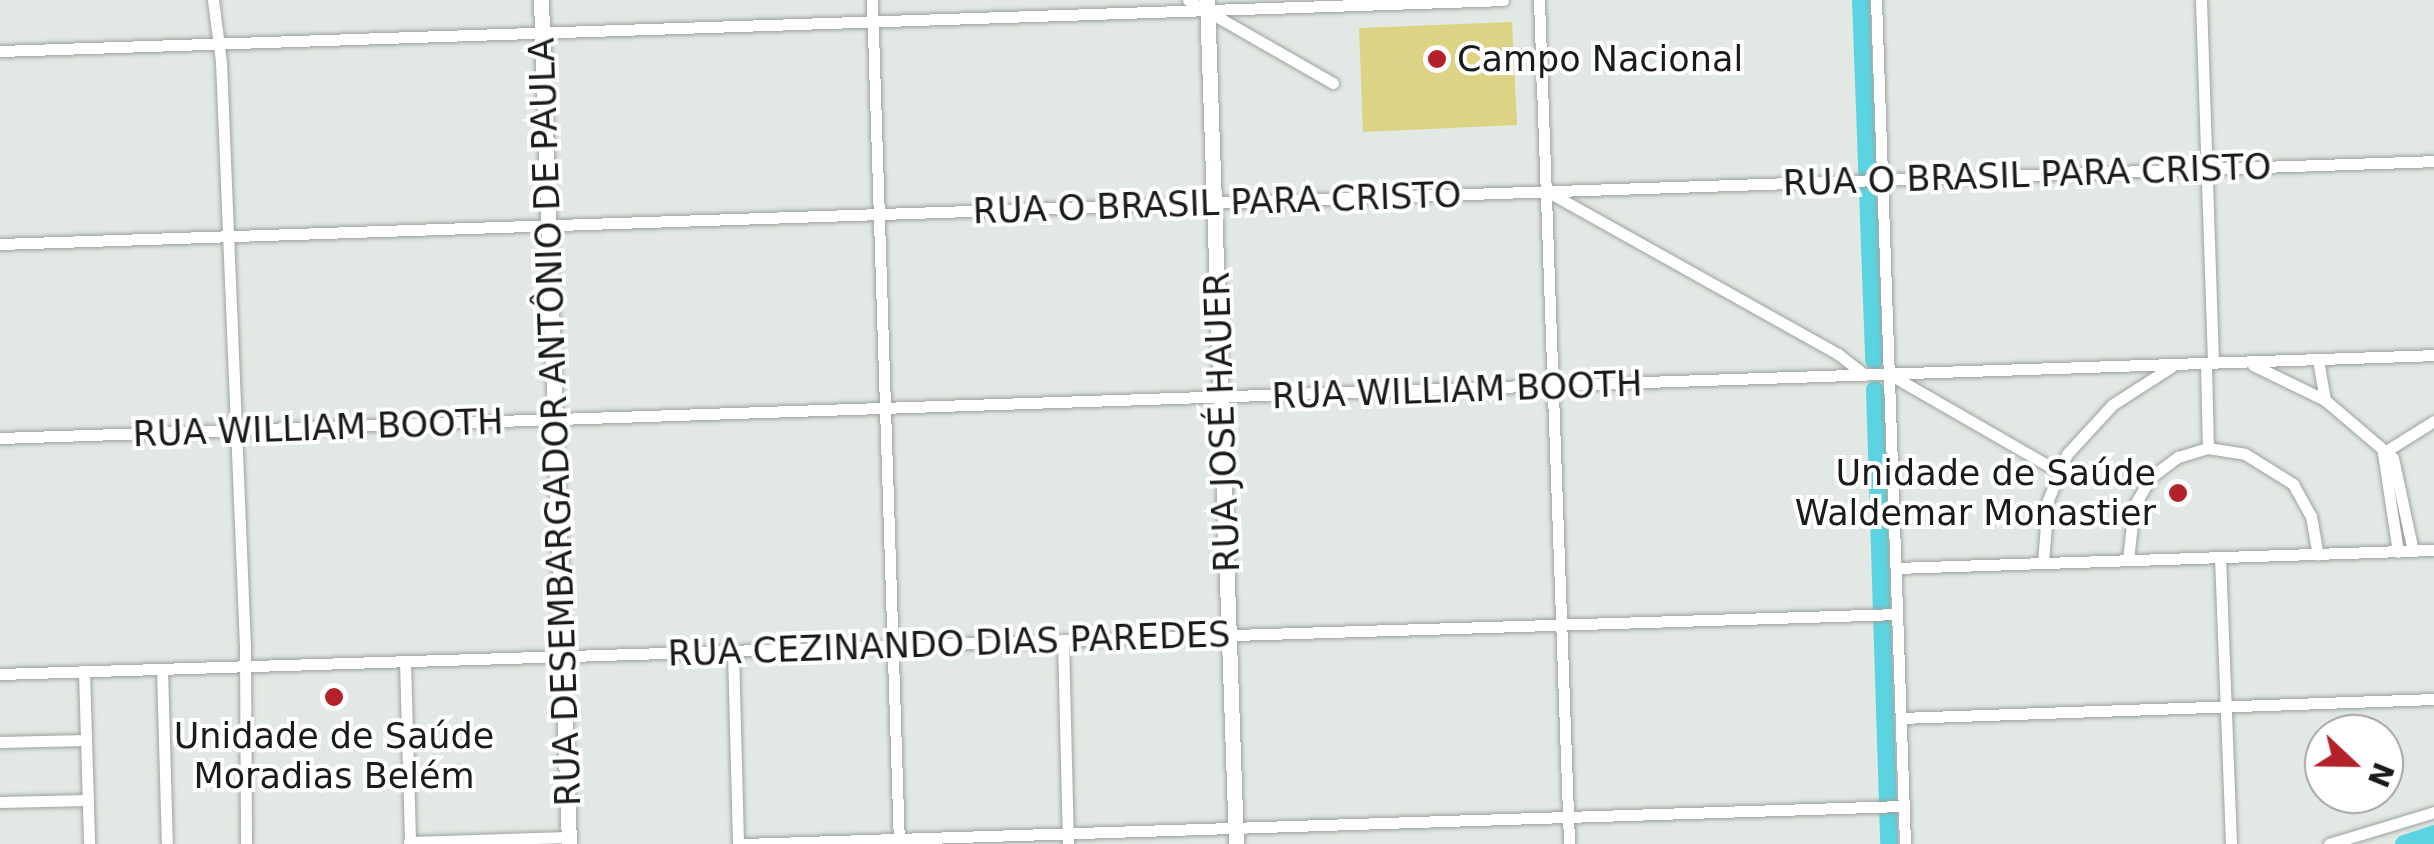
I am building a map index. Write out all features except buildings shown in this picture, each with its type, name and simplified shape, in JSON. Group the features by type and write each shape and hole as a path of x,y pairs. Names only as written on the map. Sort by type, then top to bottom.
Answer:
{"main road":[{"name":"RUA DESEMBARGADOR ANTÔNIO DE PAULA","path":"541,0 569,841"},
{"name":"RUA JOSÉ HAUER","path":"1207,5 1236,836"}],"street":[{"path":"213,0 236,430 246,844"},
{"path":"872,0 899,842"},
{"path":"1188,0 1207,5 1333,83"},
{"path":"0,51 873,22 1207,5 1504,0"},
{"path":"1539,0 1569,844"},
{"path":"1876,0 1872,180 1889,374 1896,568 1892,614 1901,718 1899,806 1905,844"},
{"path":"2201,0 2207,168 2208,448"},
{"name":"RUA O BRASIL PARA CRISTO","path":"0,244 2434,161"},
{"path":"1546,192 1838,354 1865,375"},
{"name":"RUA WILLIAM BOOTH","path":"0,438 2434,355"},
{"path":"2318,360 2325,400"},
{"path":"2244,362 2325,400 2382,454 2393,458 2405,492 2414,551"},
{"path":"2043,563 2044,518 2058,472 2094,421 2175,364"},
{"path":"1889,374 2058,472"},
{"path":"2382,454 2434,421"},
{"path":"2128,560 2134,506 2151,477 2178,457 2208,448 2245,454 2293,484 2311,516 2318,554"},
{"path":"2382,454 2398,552"},
{"path":"2390,496 2405,492"},
{"path":"1896,568 2434,550"},
{"path":"2220,557 2232,844"},
{"name":"RUA CEZINANDO DIAS PAREDES","path":"0,674 1892,614"},
{"path":"1063,640 1068,839"},
{"path":"733,651 741,844 1236,836 1568,817 1899,806"},
{"path":"405,661 410,843 569,841"},
{"path":"162,668 167,844"},
{"path":"84,671 89,844"},
{"path":"1901,718 2434,699"},
{"path":"0,742 86,740"},
{"path":"0,802 88,800"},
{"path":"2329,844 2434,812"}],"shaded area":[{"name":"Campo Nacional","path":"1512,22 1517,125 1363,132 1359,28"}],"waterway":[{"path":"1861,0 1874,361"},
{"path":"1875,390 1889,844"},
{"path":"2404,844 2434,834"}],"place":[{"name":"Campo Nacional","path":"1437,59"},
{"name":"Unidade de Saúde Waldemar Monastier","path":"2178,493"},
{"name":"Unidade de Saúde Moradias Belém","path":"334,697"}]}
